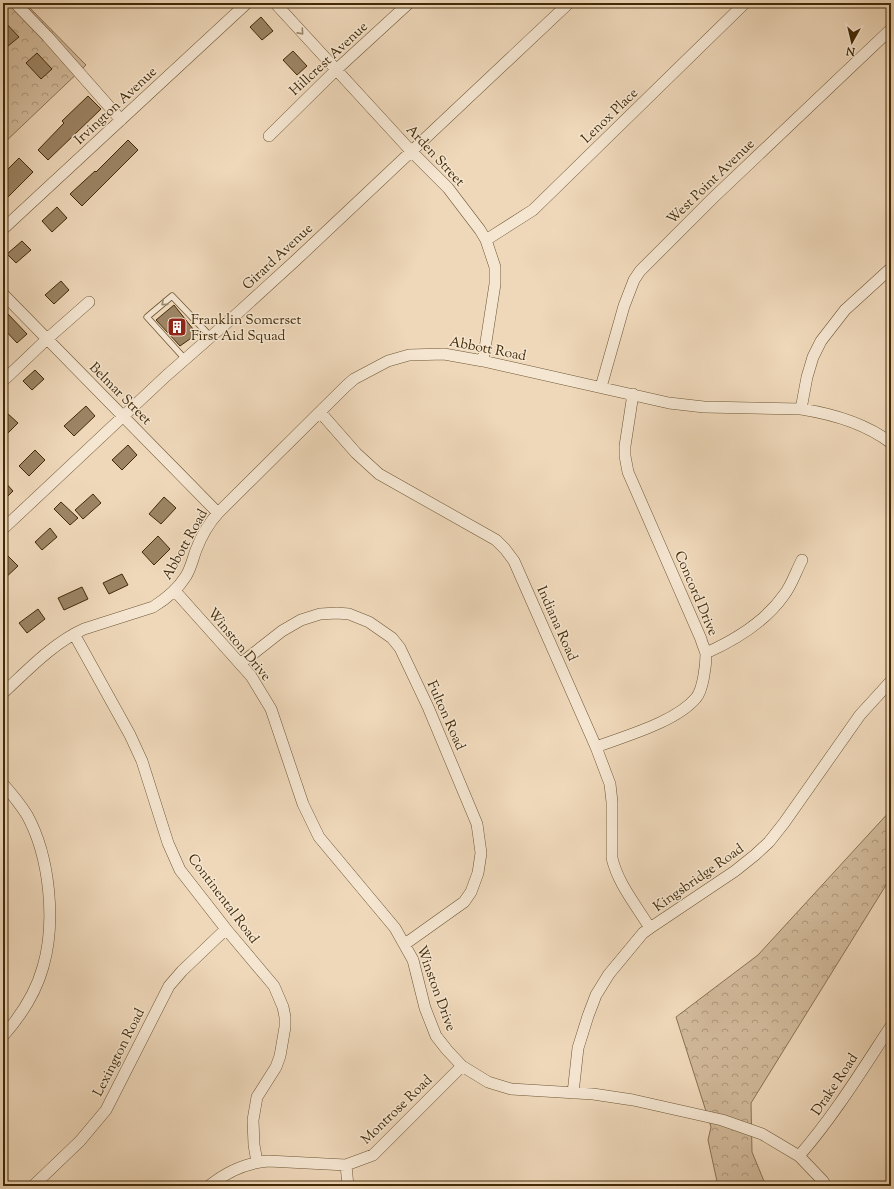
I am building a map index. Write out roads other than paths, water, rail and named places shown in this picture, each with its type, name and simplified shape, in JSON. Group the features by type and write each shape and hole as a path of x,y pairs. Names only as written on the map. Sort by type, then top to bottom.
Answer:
{"street":[{"path":"15,3 48,36 121,120"},
{"name":"Irvington Avenue","path":"3,229 247,3"},
{"name":"Arden Street","path":"275,3 411,151 448,188 486,240 495,267 496,284 483,361"},
{"name":"Hillcrest Avenue","path":"268,136 336,70 409,3"},
{"name":"Girard Avenue","path":"3,529 279,275 569,3"},
{"name":"Lenox Place","path":"486,240 532,210 662,86 746,3"},
{"name":"West Point Avenue","path":"601,387 624,306 634,280 640,271 719,192 891,29"},
{"path":"801,409 807,377 813,357 821,341 845,310 891,268"},
{"name":"Belmar Street","path":"3,294 218,513"},
{"path":"3,381 89,302"},
{"name":"Abbott Road","path":"3,693 42,657 74,634 84,629 153,607 174,591 187,575 197,547 211,520 354,380 388,361 408,356 444,354 483,361 669,403 704,407 801,409 845,418 891,443"},
{"name":"Concord Drive","path":"596,747 666,720 681,712 696,698 700,691 704,674 706,653 628,472 625,446 633,394"},
{"name":"Indiana Road","path":"320,412 356,453 380,474 496,540 514,561 596,747 610,784 612,802 612,858 614,867 621,883 650,928"},
{"path":"706,653 747,631 772,610 785,594 802,560"},
{"name":"Winston Drive","path":"174,591 251,676 272,708 303,804 319,837 395,928 405,944 413,960 425,1008 436,1036 462,1066 488,1082 511,1089 593,1094 634,1100 722,1120 762,1134 799,1156 826,1186"},
{"name":"Fulton Road","path":"240,664 282,631 301,620 320,614 349,614 369,622 392,638 400,648 428,707 466,795 477,824 481,853 478,873 471,892 464,902 405,944"},
{"name":"Continental Road","path":"74,634 130,736 142,761 168,843 180,870 226,929 274,986 283,1007 285,1028 280,1056 276,1067 257,1097 253,1120 254,1145 257,1162"},
{"name":"Kingsbridge Road","path":"573,1093 578,1048 596,995 609,974 643,933 755,856 784,823 860,715 891,681"},
{"path":"3,784 28,816 41,849 49,889 50,906 48,940 43,967 36,987 14,1024 3,1036"},
{"name":"Lexington Road","path":"33,1186 80,1141 106,1110 169,986 182,971 226,929"},
{"name":"Drake Road","path":"799,1156 815,1138 846,1095 891,1026"},
{"name":"Montrose Road","path":"209,1186 232,1170 246,1164 268,1161 346,1165 373,1155 462,1066"},
{"path":"346,1165 348,1186"}],"lane":[{"path":"185,360 147,317 172,296 211,337"}],"place":[{"name":"Franklin Somerset First Aid Squad","path":"177,327"}]}
